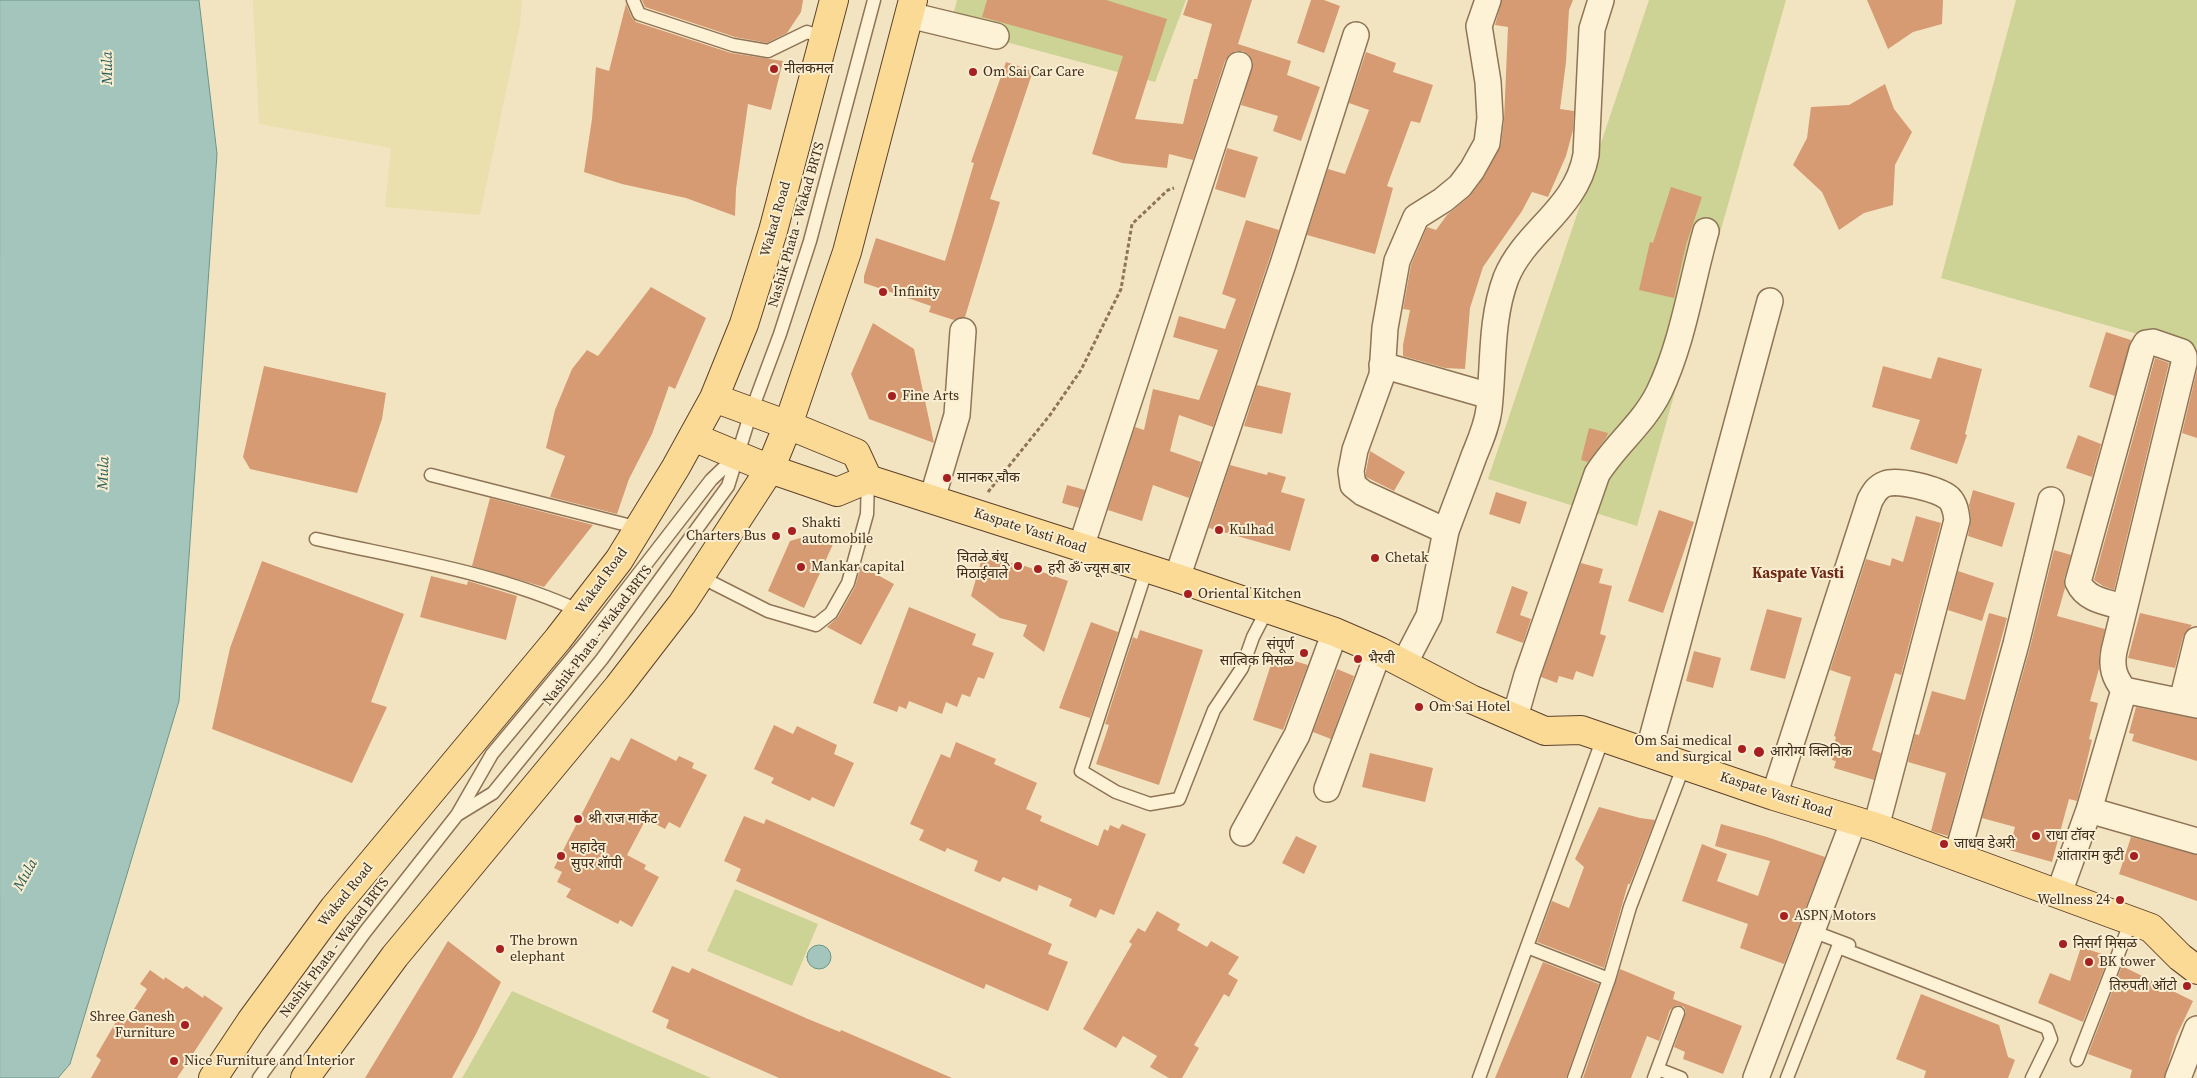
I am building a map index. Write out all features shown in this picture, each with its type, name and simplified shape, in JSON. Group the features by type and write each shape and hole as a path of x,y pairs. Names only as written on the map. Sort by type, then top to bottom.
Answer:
{"main road":[{"name":"Wakad Road","path":"213,1078 251,1021 334,908 580,611 619,560 693,437 714,398 744,324 773,231 834,0"},
{"path":"305,1078 395,956 618,688 682,604 770,469 788,425 846,252 911,7"},
{"path":"693,437 770,469 837,492 868,480 856,453 788,425 714,398"},
{"name":"Kaspate Vasti Road","path":"868,480 1147,568 1335,632 1379,651 1471,699 1545,731 1581,730 1774,796 1865,824 2059,893 2151,928 2191,962"}],"street":[{"path":"1446,531 1363,493 1353,484 1351,471 1355,450 1382,375 1385,328 1397,261 1416,217 1443,200 1460,186 1472,170 1486,144 1490,118 1488,82 1479,26 1488,0"},
{"path":"1404,664 1429,616 1446,531 1484,430 1489,411 1493,331 1506,278 1515,260 1575,188 1583,172 1586,155 1592,29 1602,0"},
{"path":"911,7 996,36"},
{"path":"1176,578 1283,264 1356,35"},
{"path":"1081,547 1239,65"},
{"path":"1515,718 1527,675 1597,474 1606,460 1651,406 1663,382 1678,339 1706,231"},
{"path":"1648,753 1770,301"},
{"path":"932,499 957,415 963,331"},
{"path":"2124,607 2090,597 2082,590 2078,582 2142,350 2146,343 2153,342 2182,352 2184,363 2124,607 2112,665 2117,680 2124,690 2190,703 2197,640"},
{"path":"1382,365 1490,396"},
{"path":"1756,1078 1812,931 1865,824 1957,520 1955,508 1950,499 1941,493 1898,482 1885,484 1877,488 1870,500 1774,796"},
{"path":"1957,856 2016,644 2051,500"},
{"path":"1243,833 1297,735 1335,632"},
{"path":"1327,789 1379,651"},
{"path":"2059,893 2089,810 2124,690"},
{"path":"2089,810 2197,841"},
{"path":"2178,1078 2197,1029"}],"lane":[{"path":"633,0 639,14 733,45 768,51 807,32 824,38"},
{"name":"Nashik Phata - Wakad BRTS","path":"457,815 493,793 602,659 728,486 751,412 780,334 810,241 874,0"},
{"name":"Nashik Phata - Wakad BRTS","path":"259,1078 364,932 457,815 492,754 588,639 711,480 737,455"},
{"path":"431,475 639,528"},
{"path":"699,576 768,611 816,625 831,613 848,584 867,514 868,480"},
{"path":"316,539 526,588 580,611"},
{"path":"1147,568 1081,771 1116,792 1150,804 1180,799 1214,710 1242,668 1253,637 1268,610"},
{"path":"1479,1078 1604,738"},
{"path":"1574,1078 1609,979 1630,907 1684,765"},
{"path":"2077,1060 2131,921"},
{"path":"1812,931 1945,980"},
{"path":"1527,947 1609,979"},
{"path":"1787,1078 1838,947 2048,1028 2051,1039 2032,1078"},
{"path":"1678,1012 1656,1074 1681,1078"}],"path":[{"path":"971,512 1050,415 1081,370 1122,288 1132,224 1168,190 1201,179"}],"shaded area":[{"path":"253,0 522,0 520,25 480,215 385,207 391,148 259,124"}],"green space":[{"path":"957,0 1186,0 1155,82 950,27"},
{"path":"1649,0 1786,0 1637,526 1488,479"},
{"path":"2016,0 2197,0 2197,351 1941,278"},
{"path":"735,889 818,924 792,986 707,951"},
{"path":"512,991 711,1078 462,1078"}],"water":[{"name":"Mula","path":"0,0 199,0 217,154 179,701 70,1064 58,1078 0,1078"},
{"path":"819,945 828,948 831,957 828,966 819,969 810,966 807,957 810,948"}],"building":[{"path":"642,0 803,0 801,12 787,33 767,43 735,37 645,7"},
{"path":"987,0 1106,0 1167,19 1135,119 1183,124 1194,79 1197,79 1212,24 1183,15 1188,0 1252,0 1238,44 1291,61 1287,75 1320,87 1301,141 1273,131 1278,116 1241,105 1253,63 1249,55 1243,51 1236,51 1229,55 1225,61 1193,160 1169,154 1167,168 1122,163 1092,154 1123,56 982,17"},
{"path":"1311,0 1324,0 1340,6 1324,53 1297,43"},
{"path":"1502,0 1573,0 1569,10 1566,62 1560,109 1574,111 1573,130 1566,156 1548,197 1532,192 1522,211 1483,267 1470,308 1465,369 1445,368 1403,356 1403,345 1410,310 1403,309 1411,265 1427,227 1436,230 1447,215 1471,195 1484,177 1501,145 1504,120 1508,27 1495,25"},
{"path":"1867,0 1943,0 1942,24 1913,32 1888,49"},
{"path":"626,4 632,18 636,22 731,53 783,61 771,110 748,104 736,189 735,216 686,198 622,184 584,172 592,119 596,67 609,71"},
{"path":"1366,52 1396,63 1393,72 1433,85 1420,123 1411,121 1387,186 1393,188 1375,254 1307,235 1328,169 1345,174 1369,110 1349,103"},
{"path":"1006,62 1033,71 990,199 1000,202 965,317 954,320 929,312 931,306 864,283 864,276 876,238 945,261 974,163 971,162"},
{"path":"1885,84 1894,109 1912,132 1895,165 1893,205 1864,213 1839,230 1822,192 1793,165 1807,138 1811,107 1849,105"},
{"path":"1227,148 1258,157 1245,198 1215,189"},
{"path":"1671,187 1702,197 1686,245 1674,298 1639,290 1650,242 1653,243"},
{"path":"1246,220 1279,230 1213,427 1179,415 1170,451 1201,462 1189,498 1153,485 1142,521 1108,510 1135,427 1144,430 1153,389 1199,400 1218,350 1173,337 1179,316 1225,329 1236,299 1222,294"},
{"path":"651,287 706,318 675,389 669,386 652,434 629,479 617,514 550,497 565,456 546,448 555,410 572,369 587,350 598,356"},
{"name":"Fine Arts","path":"873,323 914,349 934,443 869,419 851,374"},
{"path":"2106,332 2131,340 2115,396 2089,387"},
{"path":"1938,357 1982,369 1965,434 1967,435 1957,464 1910,449 1920,420 1872,407 1883,366 1931,379"},
{"path":"2155,358 2169,363 2114,590 2094,580"},
{"path":"264,366 386,393 382,419 357,493 250,469 243,457"},
{"path":"2197,370 2197,438 2182,433"},
{"path":"1257,385 1291,393 1282,434 1244,426"},
{"path":"1589,428 1608,433 1588,462 1581,460"},
{"path":"2078,435 2101,444 2092,477 2066,468"},
{"path":"1370,451 1405,472 1394,491 1366,477"},
{"path":"1230,465 1267,475 1268,472 1286,477 1281,492 1305,499 1290,551 1209,528"},
{"path":"1067,485 1085,490 1079,508 1062,503"},
{"path":"1973,490 2015,503 2002,547 1968,536 1971,519 1969,505"},
{"path":"1496,492 1527,502 1520,524 1489,514"},
{"path":"490,498 593,525 544,587 472,566"},
{"path":"1659,510 1694,522 1663,613 1628,601"},
{"path":"1916,516 1941,523 1901,675 1895,673 1872,750 1881,753 1874,780 1834,768 1836,761 1832,760 1833,756 1831,755 1836,737 1834,736 1851,677 1830,670 1866,559 1890,566 1892,558 1903,562"},
{"name":"Mankar capital","path":"807,536 834,542 804,608 768,591 790,541"},
{"path":"2054,550 2071,555 2064,579 2065,588 2057,616 2105,629 2099,655 2099,669 2090,701 2098,703 2089,739 2092,740 2077,801 2069,799 2052,862 2009,850 2015,827 1982,818 2030,648"},
{"path":"982,558 1019,564 1068,581 1044,652 1023,636 1027,625 1000,618 971,596"},
{"path":"262,561 404,614 371,702 387,707 352,783 212,729 230,648"},
{"path":"1581,563 1603,569 1599,583 1612,586 1600,634 1606,636 1593,677 1576,671 1573,680 1559,676 1557,683 1541,677"},
{"path":"861,566 894,584 861,645 827,627 838,617 855,587"},
{"path":"1958,571 1994,583 1982,621 1948,610"},
{"path":"431,576 467,585 468,581 517,596 506,640 420,617"},
{"path":"1512,586 1528,592 1520,615 1531,619 1523,643 1496,633"},
{"path":"909,607 976,634 972,645 994,653 984,679 978,677 970,697 962,694 957,707 946,702 942,714 909,701 906,709 899,706 897,712 873,703"},
{"path":"1767,609 1802,618 1785,679 1750,670"},
{"path":"1989,613 2007,618 1948,836 1931,831 1946,773 1908,762 1915,734 1919,735 1932,691 1965,700"},
{"path":"2140,613 2192,625 2183,637 2175,668 2128,658"},
{"path":"1091,622 1118,632 1090,718 1059,708"},
{"path":"1140,630 1203,650 1159,785 1096,764 1109,725 1105,724 1133,637 1137,639"},
{"path":"1694,651 1721,658 1713,688 1686,681"},
{"path":"1274,655 1308,665 1283,730 1253,720"},
{"path":"1337,669 1354,676 1331,739 1313,732"},
{"path":"2136,707 2197,719 2197,761 2132,741 2134,734 2129,733"},
{"path":"774,725 793,734 797,726 837,745 834,754 854,763 834,807 812,797 810,801 771,783 774,778 754,769"},
{"path":"631,738 676,761 679,756 694,763 692,768 707,775 680,828 669,822 665,829 646,819 627,855 646,865 644,869 659,877 632,927 620,920 618,924 566,897 571,889 557,882 562,872 554,868 611,757 619,761"},
{"path":"956,742 996,759 994,764 1037,783 1026,809 1042,816 1040,821 1098,846 1104,829 1108,831 1110,825 1119,829 1122,824 1146,834 1114,915 1100,909 1096,918 1069,906 1072,899 1039,885 1037,891 1003,877 1000,882 974,871 978,861 947,848 945,852 919,840 924,830 910,824 941,754 950,758"},
{"path":"1370,753 1433,768 1425,802 1362,787"},
{"path":"1599,807 1655,820 1630,884 1628,884 1604,968 1537,942 1552,901 1569,908 1584,867 1575,859"},
{"path":"744,816 764,824 766,819 1052,944 1048,954 1068,962 1048,1011 986,984 984,989 736,881 741,869 724,861"},
{"path":"1721,824 1767,837 1825,857 1784,964 1740,948 1748,924 1682,901 1702,844 1727,854 1717,881 1758,896 1770,861 1715,846"},
{"path":"1296,836 1317,846 1304,874 1282,863"},
{"path":"2131,837 2197,855 2197,901 2119,874"},
{"path":"1157,911 1180,924 1177,930 1207,947 1211,941 1239,957 1228,974 1238,980 1229,997 1224,994 1194,1045 1199,1048 1182,1078 1169,1078 1150,1067 1157,1056 1123,1036 1116,1048 1083,1029 1132,944 1129,942 1138,928 1145,932"},
{"path":"448,941 501,982 452,1078 365,1078"},
{"path":"2081,947 2105,955 2104,957 2108,959 2083,1022 2038,1003 2050,973 2070,981"},
{"path":"1543,962 1599,984 1566,1078 1495,1078"},
{"path":"672,966 689,973 692,968 808,1019 840,1032 841,1030 952,1078 779,1078 666,1028 669,1020 652,1012"},
{"path":"2122,966 2193,1001 2176,1037 2164,1078 2130,1078 2132,1070 2088,1054"},
{"path":"1620,969 1675,992 1673,999 1742,1026 1723,1074 1683,1059 1685,1052 1674,1047 1686,1012 1684,1007 1677,1005 1670,1010 1659,1041 1647,1036 1631,1078 1583,1078"},
{"path":"150,970 164,980 165,977 183,989 186,986 203,998 204,995 223,1008 177,1078 91,1078 101,1060 96,1056 117,1020 124,1024 147,989 140,984"},
{"path":"1921,994 1999,1025 2008,1057 2015,1060 2008,1078 1924,1078 1926,1071 1896,1059"}],"place":[{"name":"नीलकमल","path":"774,69"},
{"name":"Om Sai Car Care","path":"973,72"},
{"name":"Infinity","path":"883,292"},
{"name":"Fine Arts","path":"892,396"},
{"name":"मानकर चौक","path":"947,478"},
{"name":"Kulhad","path":"1219,530"},
{"name":"Shakti automobile","path":"792,531"},
{"name":"Charters Bus","path":"776,536"},
{"name":"Chetak","path":"1375,558"},
{"name":"चितळे बंधू मिठाईवाले","path":"1018,566"},
{"name":"Mankar capital","path":"801,567"},
{"name":"हरी ॐ ज्यूस बार","path":"1038,569"},
{"name":"Oriental Kitchen","path":"1188,594"},
{"name":"संपूर्ण सात्विक मिसळ","path":"1304,653"},
{"name":"भैरवी","path":"1358,659"},
{"name":"Om Sai Hotel","path":"1419,707"},
{"name":"Om Sai medical and surgical","path":"1742,749"},
{"name":"आरोग्य क्लिनिक","path":"1759,752"},
{"name":"श्री राज मार्केट","path":"578,819"},
{"name":"राधा टॉवर","path":"2036,836"},
{"name":"जाधव डेअरी","path":"1944,844"},
{"name":"महादेव सुपर शॅापी","path":"561,856"},
{"name":"शांताराम कुटी","path":"2134,856"},
{"name":"Wellness 24","path":"2120,900"},
{"name":"ASPN Motors","path":"1784,916"},
{"name":"निसर्ग मिसळ","path":"2063,944"},
{"name":"The brown elephant","path":"500,949"},
{"name":"BK tower","path":"2089,962"},
{"name":"तिरुपती ऑटो","path":"2187,986"},
{"name":"Shree Ganesh Furniture","path":"185,1025"},
{"name":"Nice Furniture and Interior","path":"174,1061"}],"district":[{"name":"Kaspate Vasti","path":"1798,574"}]}
